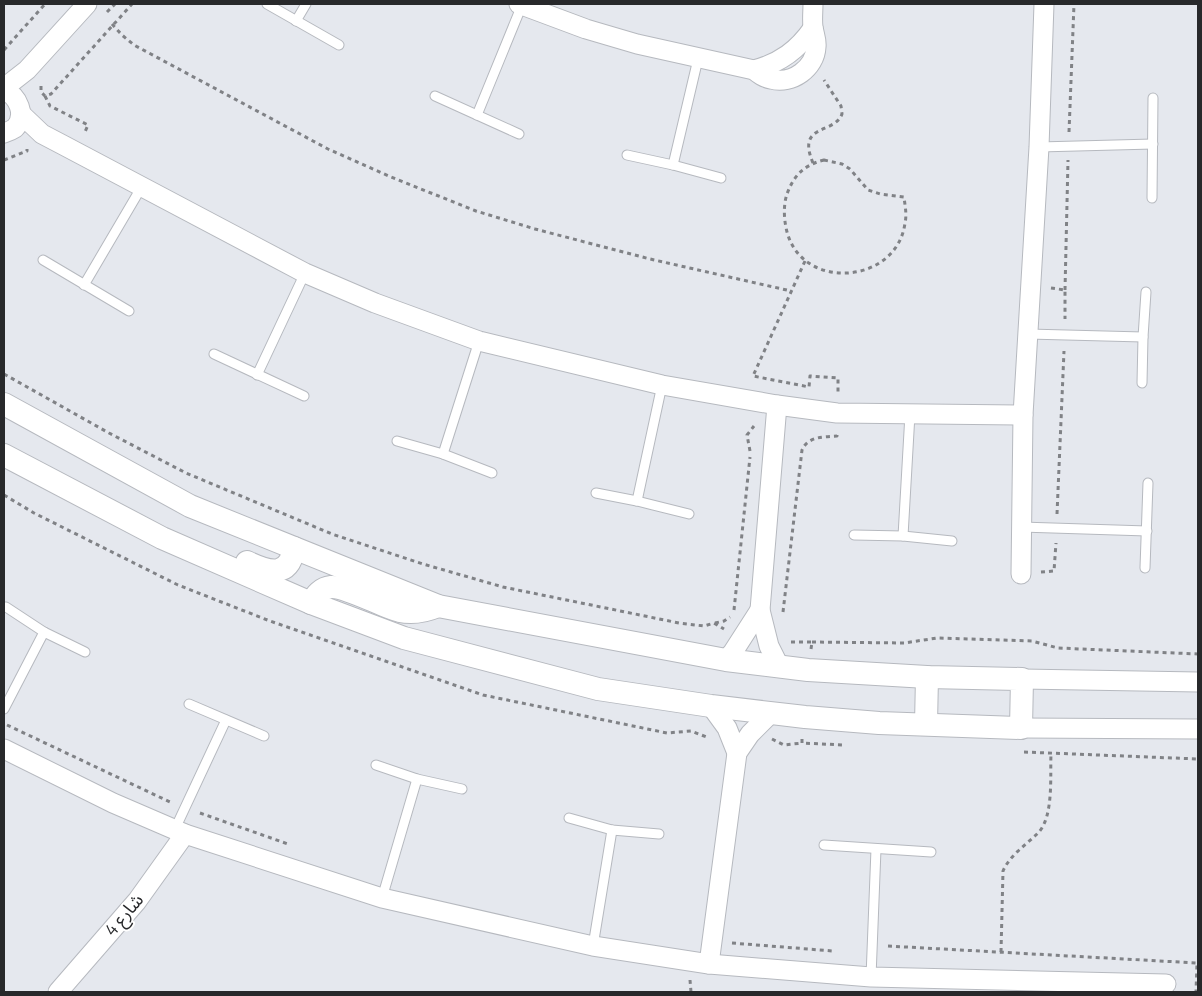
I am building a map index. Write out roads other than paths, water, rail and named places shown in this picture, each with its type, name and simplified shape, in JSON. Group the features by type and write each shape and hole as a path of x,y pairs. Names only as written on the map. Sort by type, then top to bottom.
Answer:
{"street":[{"path":"87,4 27,70 10,109 42,134 305,273 375,303 479,341 662,385 837,413 1023,415"},
{"path":"520,5 586,29 637,44 754,70 762,76 777,80 792,78 801,73 814,58 816,37 813,28 814,4"},
{"path":"1020,574 1023,415 1032,286 1044,4"},
{"path":"4,404 190,506 438,606 726,660 808,670 927,677 1198,682"},
{"path":"778,405 760,610 769,646 779,666"},
{"path":"4,456 162,538 311,603 404,638 598,689 711,706 860,721 1021,728 1198,729"},
{"path":"162,538 188,537 269,571 281,569 288,564 294,548"},
{"path":"311,603 322,590 336,587 401,611 420,612 438,606"},
{"path":"726,660 760,610"},
{"path":"926,724 927,677"},
{"path":"1021,728 1022,679"},
{"path":"711,706 727,728 737,753"},
{"path":"709,964 737,753 750,734 771,713"},
{"path":"4,749 114,803 180,831 382,898 594,946 709,964 870,977 1017,986 1166,984"},
{"name":"شارع 4","path":"58,992 137,902 180,831"}],"lane":[{"path":"266,4 339,45"},
{"path":"296,21 306,4"},
{"path":"477,115 520,5"},
{"path":"673,165 698,59"},
{"path":"434,96 519,134"},
{"path":"1152,198 1153,98"},
{"path":"1039,146 1153,144"},
{"path":"627,155 721,178"},
{"path":"84,285 141,188"},
{"path":"43,260 129,311"},
{"path":"257,375 305,273"},
{"path":"1142,383 1146,292"},
{"path":"1028,334 1143,337"},
{"path":"443,454 479,341"},
{"path":"214,354 304,396"},
{"path":"637,501 662,385"},
{"path":"903,536 910,414"},
{"path":"397,441 443,454 492,473"},
{"path":"1145,568 1148,483"},
{"path":"596,493 689,514"},
{"path":"1021,527 1146,531"},
{"path":"854,535 903,536 952,541"},
{"path":"6,607 44,632 85,652"},
{"path":"4,709 44,632"},
{"path":"188,704 264,736"},
{"path":"180,831 185,808 226,720"},
{"path":"376,765 417,779 462,789"},
{"path":"382,898 417,779"},
{"path":"570,818 612,830 660,834"},
{"path":"594,946 612,830"},
{"path":"824,845 931,852"},
{"path":"870,977 876,849"}]}
